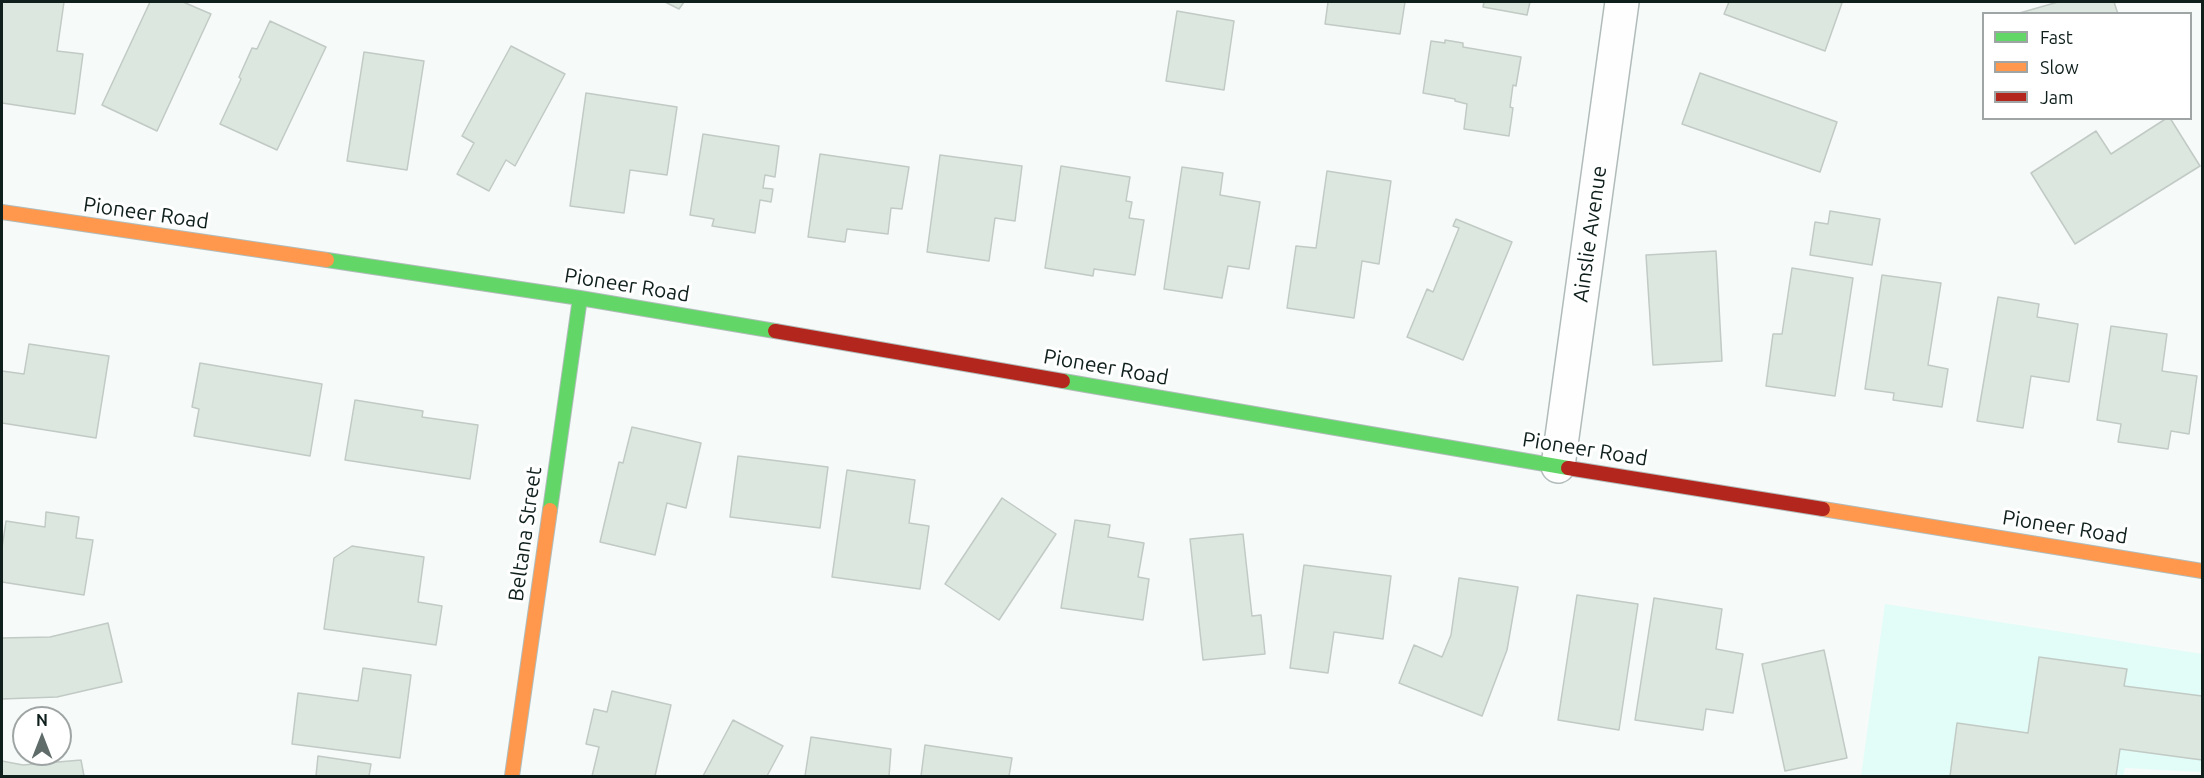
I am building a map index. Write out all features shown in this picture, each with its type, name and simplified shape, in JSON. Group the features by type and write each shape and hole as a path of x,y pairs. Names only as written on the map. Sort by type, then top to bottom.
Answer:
{"main road":[{"name":"Pioneer Road","path":"2,212 579,298 1558,466 2202,571"},
{"name":"Beltana Street","path":"512,777 579,298"}],"street":[{"name":"Ainslie Avenue","path":"1558,466 1622,2"}],"shaded area":[{"path":"1885,604 2202,654 2202,772 2125,768 2123,776 1861,776"}],"building":[{"path":"2,2 64,2 57,51 83,54 75,114 2,103"},
{"path":"150,2 183,2 211,14 157,131 102,105"},
{"path":"665,2 684,2 679,9"},
{"path":"1328,2 1405,2 1400,34 1325,24"},
{"path":"1484,2 1530,2 1527,15 1483,7"},
{"path":"1729,2 1842,3 1825,51 1724,14"},
{"path":"2058,2 2114,2 2117,12 2023,12"},
{"path":"1177,11 1234,21 1224,90 1166,81"},
{"path":"270,21 326,47 277,150 220,124 241,79 239,77 252,48 257,49"},
{"path":"1445,40 1463,43 1463,47 1521,57 1516,86 1513,85 1509,136 1464,129 1467,104 1455,101 1455,99 1423,93 1431,41 1445,43"},
{"path":"511,46 565,74 515,166 506,160 489,191 457,174 474,143 462,136"},
{"path":"364,52 424,61 407,170 347,161"},
{"path":"1700,73 1837,122 1820,172 1682,124"},
{"path":"586,93 677,107 667,175 630,170 624,213 570,206"},
{"path":"2164,120 2171,120 2200,166 2075,244 2031,173 2096,131 2111,154"},
{"path":"703,134 779,146 775,177 765,175 763,188 773,189 771,202 760,200 755,233 712,226 714,219 690,215"},
{"path":"820,154 909,167 902,209 891,208 888,234 847,229 845,242 808,237"},
{"path":"940,155 1022,166 1015,221 995,218 989,261 927,252"},
{"path":"1061,166 1130,177 1126,201 1132,202 1129,218 1144,220 1135,275 1094,269 1093,276 1045,268"},
{"path":"1182,167 1223,173 1220,195 1260,202 1249,269 1228,266 1222,298 1164,289"},
{"path":"1327,171 1391,181 1379,264 1362,261 1354,318 1287,308 1296,246 1316,248"},
{"path":"1830,211 1880,219 1872,265 1810,255 1815,222 1828,224"},
{"path":"1456,219 1512,242 1463,360 1407,337 1427,289 1433,292 1459,228 1453,226"},
{"path":"1716,251 1722,361 1653,365 1646,255"},
{"path":"1792,268 1853,278 1835,396 1766,386 1773,334 1782,334"},
{"path":"1882,275 1941,283 1928,365 1948,369 1942,407 1893,400 1894,393 1865,389"},
{"path":"1998,297 2039,304 2037,317 2078,324 2069,382 2031,376 2023,428 1977,421"},
{"path":"2111,326 2167,334 2162,371 2197,376 2189,434 2171,431 2168,449 2118,442 2121,424 2097,420"},
{"path":"29,344 109,356 96,438 2,423 2,371 24,374"},
{"path":"200,363 322,384 310,456 194,436 199,409 192,407"},
{"path":"355,400 423,411 422,417 478,425 470,479 345,460"},
{"path":"632,427 701,443 686,508 667,503 655,555 600,542 619,462 623,463"},
{"path":"738,456 828,467 820,528 730,517"},
{"path":"847,470 915,480 909,523 929,526 920,589 832,577"},
{"path":"1002,498 1056,534 999,620 945,584"},
{"path":"46,512 79,517 76,538 93,540 84,595 2,582 2,548 6,521 45,527"},
{"path":"1075,520 1110,525 1108,537 1144,543 1138,577 1149,579 1143,620 1061,608"},
{"path":"1243,534 1252,616 1261,615 1265,654 1203,660 1190,539"},
{"path":"352,546 424,557 418,602 442,606 436,645 324,629 334,558"},
{"path":"1304,565 1391,576 1383,639 1334,632 1328,673 1290,668"},
{"path":"1459,578 1518,587 1507,650 1482,716 1399,683 1414,645 1442,657 1451,635"},
{"path":"1577,595 1638,604 1619,730 1558,720"},
{"path":"1654,598 1722,609 1716,649 1743,654 1733,713 1706,709 1703,730 1635,720"},
{"path":"108,623 122,682 57,697 2,699 2,638 50,637"},
{"path":"1824,650 1847,758 1785,771 1762,664"},
{"path":"2039,657 2127,669 2124,686 2202,696 2202,760 2120,749 2116,776 1950,776 1957,723 2028,733"},
{"path":"363,668 411,675 400,758 292,744 298,693 358,701"},
{"path":"612,691 671,705 655,776 592,776 599,747 586,744 594,709 607,712"},
{"path":"733,720 783,746 767,776 703,776"},
{"path":"811,737 891,749 889,776 805,776"},
{"path":"925,745 1012,758 1009,776 921,776"},
{"path":"318,756 371,764 369,776 316,776"},
{"path":"81,760 84,776 2,776 2,761 12,763 12,766 72,766 72,761"}],"traffic: fast":[{"path":"327,260 580,298 775,331"},
{"path":"550,510 580,298"},
{"path":"1063,381 1568,468"}],"traffic: slow":[{"path":"2,212 327,260"},
{"path":"1823,509 2202,571"},
{"path":"512,776 550,510"}],"traffic: jam":[{"path":"775,331 1063,381"},
{"path":"1568,468 1823,509"}]}
